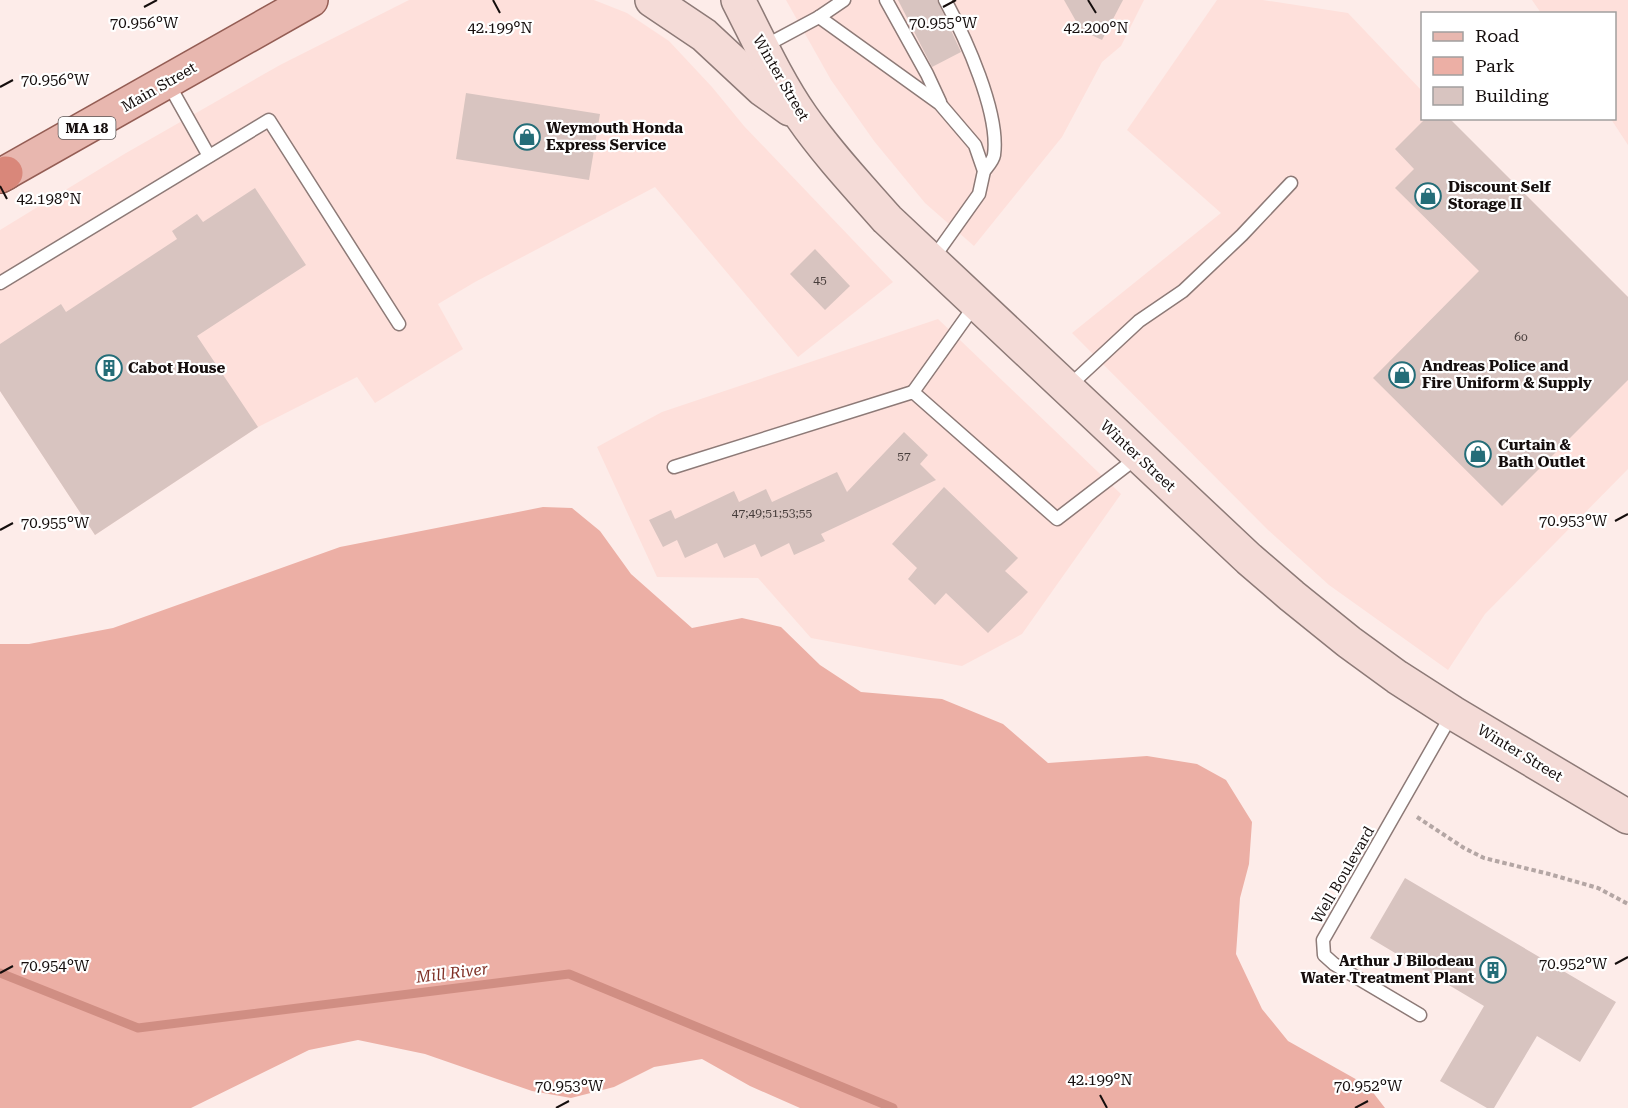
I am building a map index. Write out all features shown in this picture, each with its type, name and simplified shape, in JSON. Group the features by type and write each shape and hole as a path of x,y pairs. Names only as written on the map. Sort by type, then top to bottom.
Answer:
{"main road":[{"name":"Main Street","path":"2,176 311,0"},
{"path":"652,0 704,35 762,89 802,117"},
{"name":"Winter Street","path":"738,0 762,48 802,117 841,167 887,219 1249,559 1349,642 1397,677 1628,817"}],"lane":[{"path":"762,48 819,17 844,0"},
{"path":"886,0 927,74 940,104"},
{"path":"931,261 979,194 984,171 994,157 991,116 966,41 945,0"},
{"path":"819,17 940,104 975,145 984,171"},
{"path":"167,82 209,156"},
{"path":"0,283 268,120 399,324"},
{"path":"1066,389 1138,321 1183,291 1242,235 1291,183"},
{"path":"675,467 913,392 976,304"},
{"path":"913,392 1057,519 1139,456"},
{"name":"Well Boulevard","path":"1420,1015 1334,964 1324,956 1323,940 1453,713"}],"path":[{"path":"1399,806 1464,848 1484,858 1598,888 1628,904"}],"shaded area":[{"path":"409,0 594,0 627,13 669,41 712,87 744,126 893,282 798,357 655,187 475,282 438,304 463,349 375,403 357,377 258,427 95,535 0,391 0,230 126,153 280,65"},
{"path":"786,0 1144,0 1121,46 1102,62 1062,137 974,246 925,203 874,141 831,80"},
{"path":"1217,0 1263,0 1348,13 1421,90 1421,120 1450,120 1628,297 1628,469 1485,614 1448,670 1329,585 1268,530 1072,333 1221,213 1127,130"},
{"path":"1532,0 1628,0 1628,145 1612,120 1616,120 1616,12 1540,12"},
{"path":"938,319 1121,494 1022,634 962,666 811,638 758,578 657,577 597,447 662,412"}],"green space":[{"path":"543,507 572,508 600,531 631,574 692,628 742,618 781,627 820,665 861,692 942,699 1003,724 1048,763 1147,756 1197,764 1226,780 1252,822 1249,864 1240,898 1236,954 1262,1009 1288,1041 1368,1086 1385,1108 800,1108 750,1086 702,1059 654,1067 614,1087 571,1098 532,1091 425,1054 358,1040 309,1050 191,1108 0,1108 0,644 29,644 113,628 340,547"}],"building":[{"path":"898,0 937,0 961,52 932,67"},
{"path":"1064,0 1123,0 1102,40 1081,30"},
{"name":"Weymouth Honda Express Service","path":"466,93 600,114 589,180 456,159"},
{"path":"1424,120 1451,120 1628,297 1628,380 1502,506 1373,378 1479,271 1395,188 1414,169 1395,149"},
{"name":"Cabot House","path":"255,188 306,265 197,336 258,427 95,535 0,391 0,344 61,304 66,312 177,239 172,231 197,214 203,222"},
{"path":"815,249 850,286 825,310 790,274"},
{"path":"904,432 928,455 920,464 936,480 821,534 825,541 794,555 789,543 761,557 755,544 724,558 717,543 685,558 677,540 663,547 649,520 671,510 675,519 734,491 739,502 766,489 772,502 837,472 847,492"},
{"path":"944,487 1018,558 1005,571 1028,592 988,633 946,593 935,605 908,579 917,568 892,544"},
{"name":"Arthur J Bilodeau Water Treatment Plant","path":"1405,878 1616,1002 1580,1062 1537,1036 1494,1108 1487,1108 1440,1081 1484,1006 1370,938"}],"waterway":[{"name":"Mill River","path":"0,973 138,1028 569,974 893,1108"}],"place":[{"name":"Weymouth Honda Express Service","path":"527,137"},
{"name":"Discount Self Storage II","path":"1428,196"},
{"name":"Cabot House","path":"109,368"},
{"name":"Andreas Police and Fire Uniform & Supply","path":"1402,375"},
{"name":"Curtain & Bath Outlet","path":"1478,454"},
{"name":"Arthur J Bilodeau Water Treatment Plant","path":"1493,970"}]}
